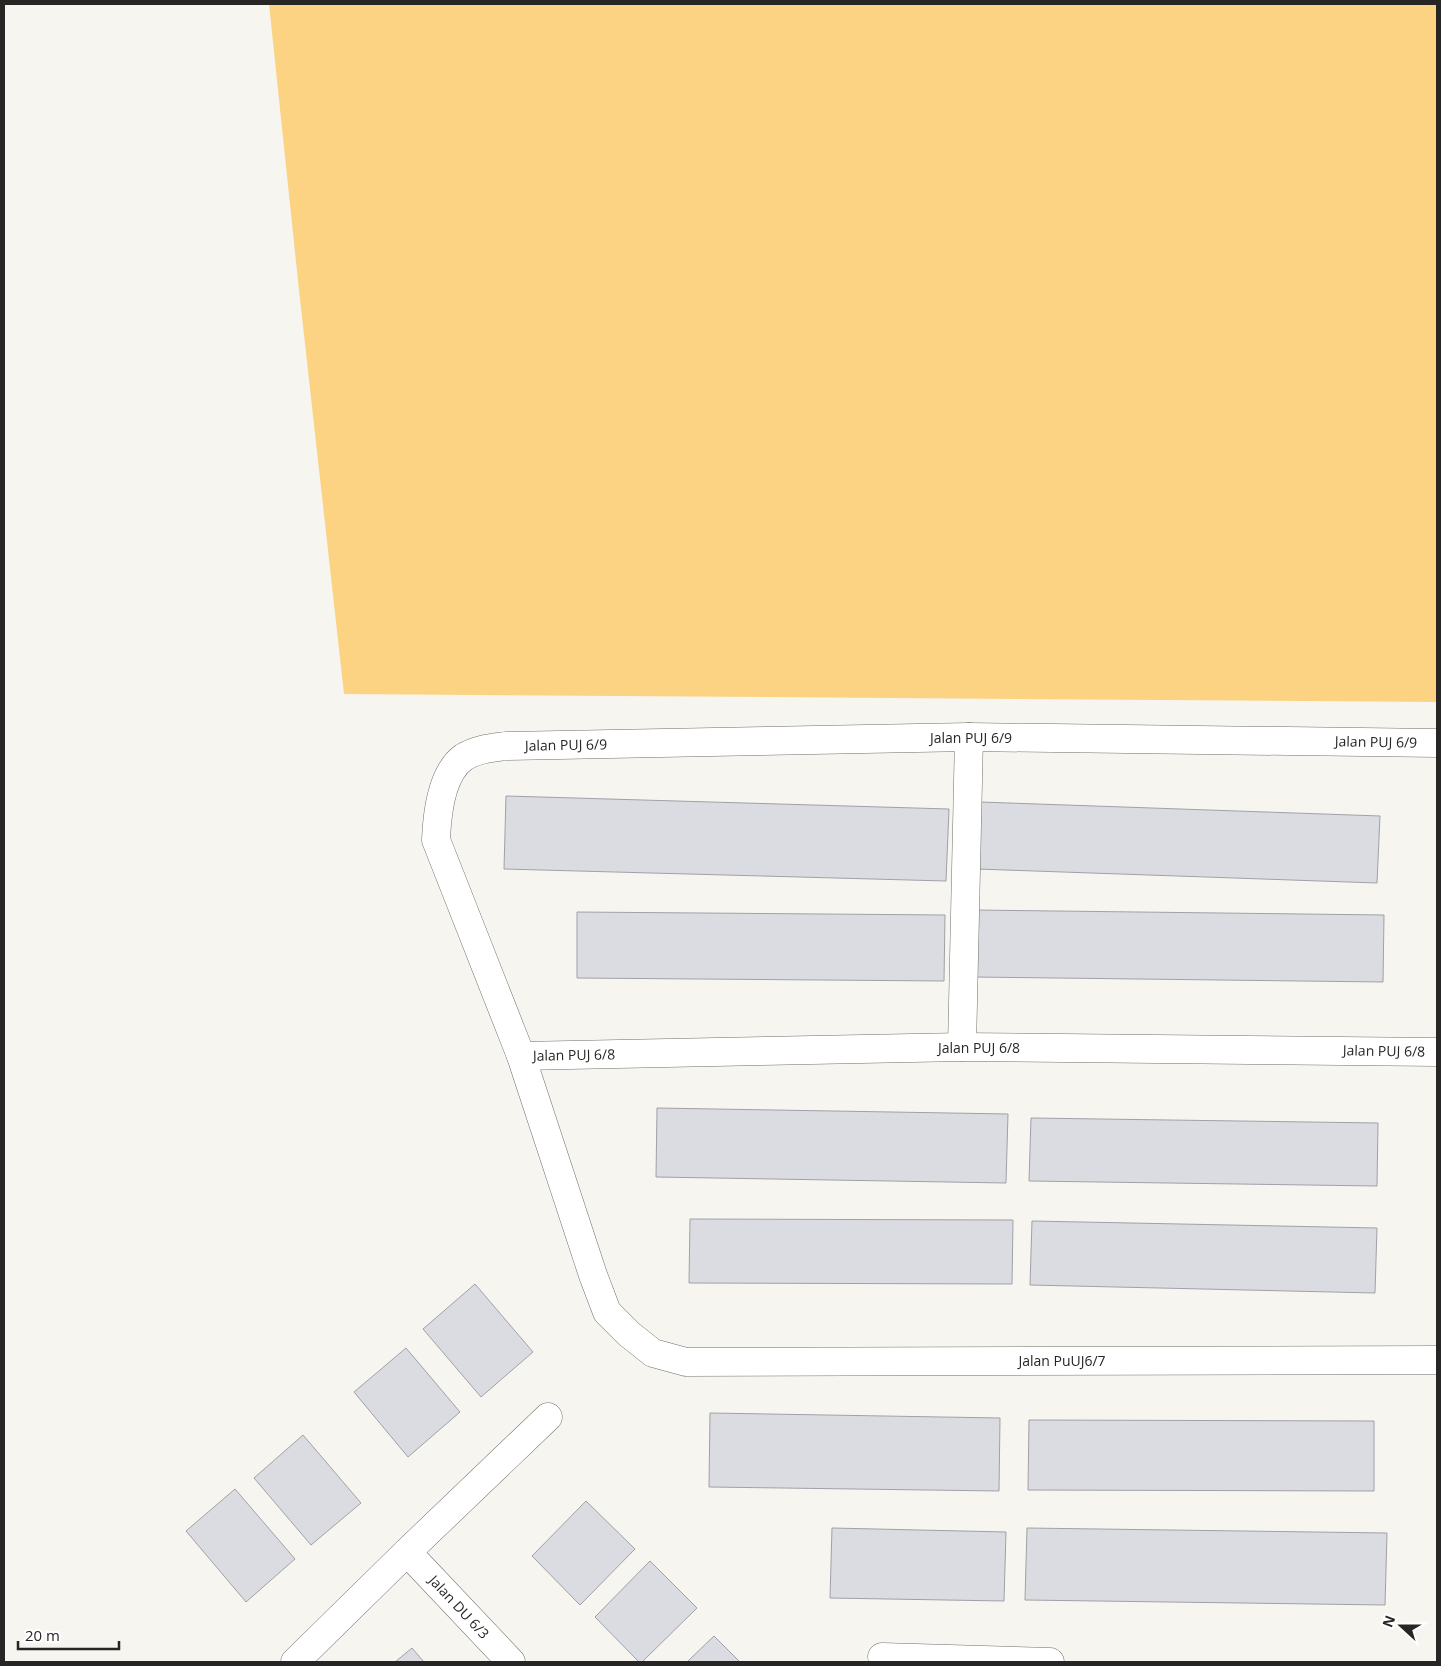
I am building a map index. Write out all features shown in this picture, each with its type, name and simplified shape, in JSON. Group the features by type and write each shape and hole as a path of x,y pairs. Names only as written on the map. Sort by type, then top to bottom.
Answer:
{"street":[{"name":"Jalan PUJ 6/9","path":"521,1056 436,840 437,814 451,771 464,757 484,749 506,746 970,738 1437,743"},
{"path":"962,1047 970,738"},
{"name":"Jalan PUJ 6/8","path":"521,1056 962,1047 1437,1052"},
{"name":"Jalan PuUJ6/7","path":"521,1056 593,1276 607,1312 629,1334 653,1353 686,1362 1437,1360"},
{"path":"294,1662 548,1417"},
{"name":"Jalan DU 6/3","path":"407,1552 511,1662"},
{"path":"882,1657 1050,1662"}],"shaded area":[{"path":"269,4 1437,4 1437,702 344,694"}],"building":[{"path":"506,796 949,809 946,881 504,869"},
{"path":"980,802 1380,816 1377,883 977,869"},
{"path":"974,910 1384,915 1383,982 973,977"},
{"path":"577,912 945,915 944,981 577,978"},
{"path":"657,1108 1008,1114 1006,1183 656,1177"},
{"path":"1031,1118 1378,1123 1377,1186 1029,1181"},
{"path":"690,1219 1013,1220 1012,1284 689,1283"},
{"path":"1032,1221 1377,1228 1375,1293 1030,1285"},
{"path":"475,1284 533,1352 481,1397 423,1329"},
{"path":"406,1348 460,1412 408,1457 354,1392"},
{"path":"710,1413 1000,1418 999,1491 709,1487"},
{"path":"1029,1420 1374,1421 1374,1491 1028,1490"},
{"path":"303,1435 361,1503 311,1545 254,1478"},
{"path":"235,1489 295,1559 246,1602 186,1531"},
{"path":"586,1501 635,1549 580,1605 532,1556"},
{"path":"832,1528 1006,1532 1004,1601 830,1598"},
{"path":"1027,1528 1387,1533 1385,1605 1025,1600"},
{"path":"650,1561 697,1608 642,1662 639,1662 595,1617"},
{"path":"714,1636 740,1662 687,1662"},
{"path":"412,1648 424,1662 395,1662"}]}
